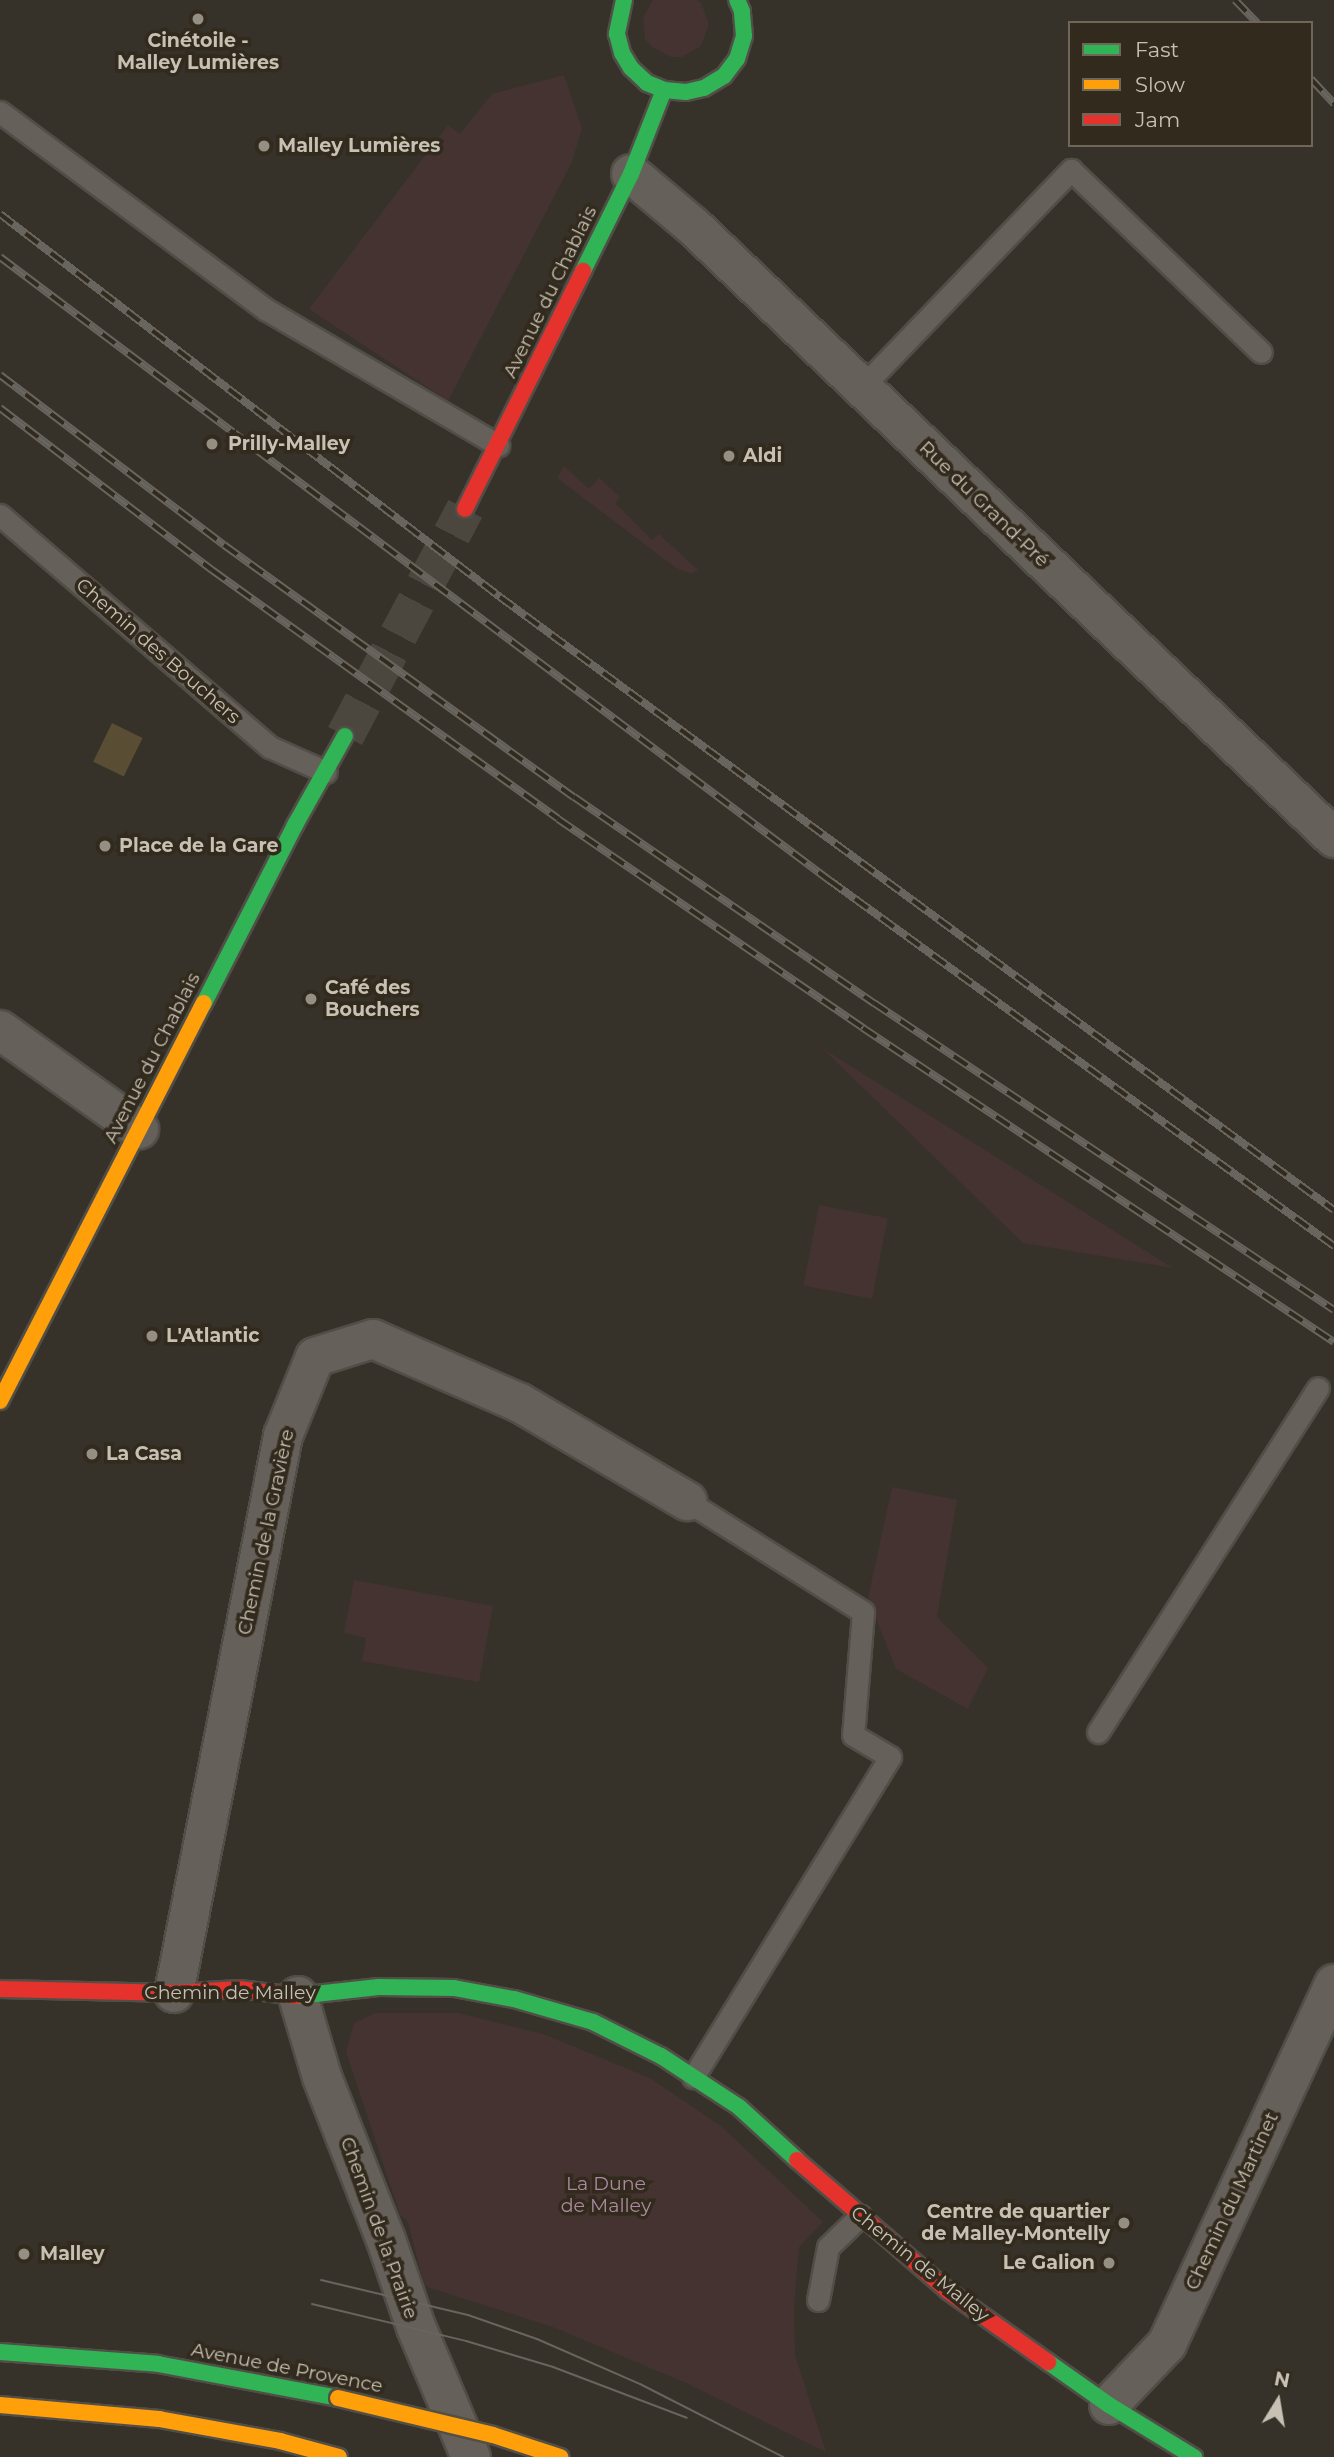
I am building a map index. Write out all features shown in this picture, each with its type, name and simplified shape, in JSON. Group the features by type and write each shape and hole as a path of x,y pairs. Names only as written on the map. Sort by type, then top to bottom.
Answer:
{"main road":[{"path":"622,1 617,34 622,53 631,68 647,83 664,90 686,92 704,88 724,75 737,59 744,36 742,11 737,0"},
{"name":"Avenue du Chablais","path":"465,509 631,174 664,90"},
{"name":"Avenue du Chablais","path":"0,1401 295,825 345,736"},
{"name":"Chemin de Malley","path":"0,1989 174,1993 239,1989 298,1996 379,1987 454,1988 514,1999 593,2022 660,2056 739,2107 948,2291 1109,2404 1194,2457"},
{"name":"Avenue de Provence","path":"0,2352 158,2364 338,2398 493,2435 560,2457"},
{"path":"0,2405 159,2419 280,2441 339,2457"}],"street":[{"name":"Rue du Grand-Pré","path":"631,174 694,227 1334,838"},
{"path":"0,1030 139,1129"},
{"name":"Chemin de la Gravière","path":"174,1993 283,1436 315,1357 373,1339 520,1403 687,1502"},
{"name":"Chemin du Martinet","path":"1109,2404 1167,2344 1334,1984"},
{"name":"Chemin de la Prairie","path":"298,1996 321,2077 386,2240 421,2340 471,2457"}],"lane":[{"path":"0,112 267,310 498,445"},
{"path":"862,388 1071,170 1261,352"},
{"name":"Chemin des Bouchers","path":"0,515 270,747 326,772"},
{"path":"1098,1732 1318,1388"},
{"name":"Chemin de la Gravière","path":"687,1502 863,1612 853,1735 890,1757 693,2077"},
{"path":"818,2300 828,2247 860,2216"}],"green space":[{"path":"653,0 697,0 701,3 709,24 701,46 682,57 671,57 652,47 645,39 643,18"},
{"path":"564,75 582,128 572,162 448,401 309,309 448,125 460,134 492,94"},
{"path":"564,466 589,489 599,478 620,497 615,503 652,540 659,534 698,570 692,574 676,568 557,478"},
{"path":"822,1048 1173,1268 1023,1243"},
{"path":"819,1205 888,1218 872,1299 803,1285"},
{"path":"892,1487 957,1500 937,1617 988,1668 968,1709 896,1669 868,1598"},
{"path":"354,1580 493,1606 479,1682 362,1661 366,1638 344,1633"},
{"name":"La Dune de Malley","path":"375,2013 459,2013 543,2034 650,2078 722,2127 823,2222 799,2247 794,2307 795,2355 826,2452 686,2383 553,2327 424,2286 408,2222 400,2215 346,2052 354,2023"}],"shaded area":[{"path":"112,723 143,738 124,777 93,762"}],"tunnel":[{"path":"345,736 465,509"}],"tram line":[{"path":"321,2280 468,2315 537,2339 640,2384 783,2457"},
{"path":"312,2304 466,2341 553,2367 687,2418"}],"railway":[{"path":"1235,0 1255,21"},
{"path":"1313,81 1334,104"},
{"path":"0,214 500,597 1334,1210"},
{"path":"0,257 829,880 1334,1246"},
{"path":"0,375 224,545 574,797 874,1003 1334,1310"},
{"path":"0,408 212,570 558,819 863,1028 1334,1342"}],"traffic: fast":[{"path":"624,0 617,34 622,53 631,68 647,83 664,90 686,92 704,88 724,76 737,59 744,36 742,11 737,0"},
{"path":"583,271 631,174 664,90"},
{"path":"204,1003 295,825 345,736"},
{"path":"297,1996 379,1987 454,1988 514,1999 593,2022 661,2056 739,2107 797,2160"},
{"path":"0,2352 158,2364 338,2398"},
{"path":"1048,2362 1109,2405 1194,2457"}],"traffic: slow":[{"path":"0,1401 204,1003"},
{"path":"338,2398 493,2435 560,2457"},
{"path":"0,2405 159,2419 280,2441 339,2457"}],"traffic: jam":[{"path":"465,509 583,271"},
{"path":"0,1989 174,1993 239,1989 297,1996"},
{"path":"797,2160 948,2291 1048,2362"}],"place":[{"name":"Cinétoile - Malley Lumières","path":"198,19"},
{"name":"Malley Lumières","path":"264,146"},
{"name":"Prilly-Malley","path":"212,444"},
{"name":"Aldi","path":"729,456"},
{"name":"Place de la Gare","path":"105,846"},
{"name":"Café des Bouchers","path":"311,999"},
{"name":"L'Atlantic","path":"152,1336"},
{"name":"La Casa","path":"92,1454"},
{"name":"Centre de quartier de Malley-Montelly","path":"1124,2223"},
{"name":"Malley","path":"24,2254"},
{"name":"Le Galion","path":"1109,2263"}]}
